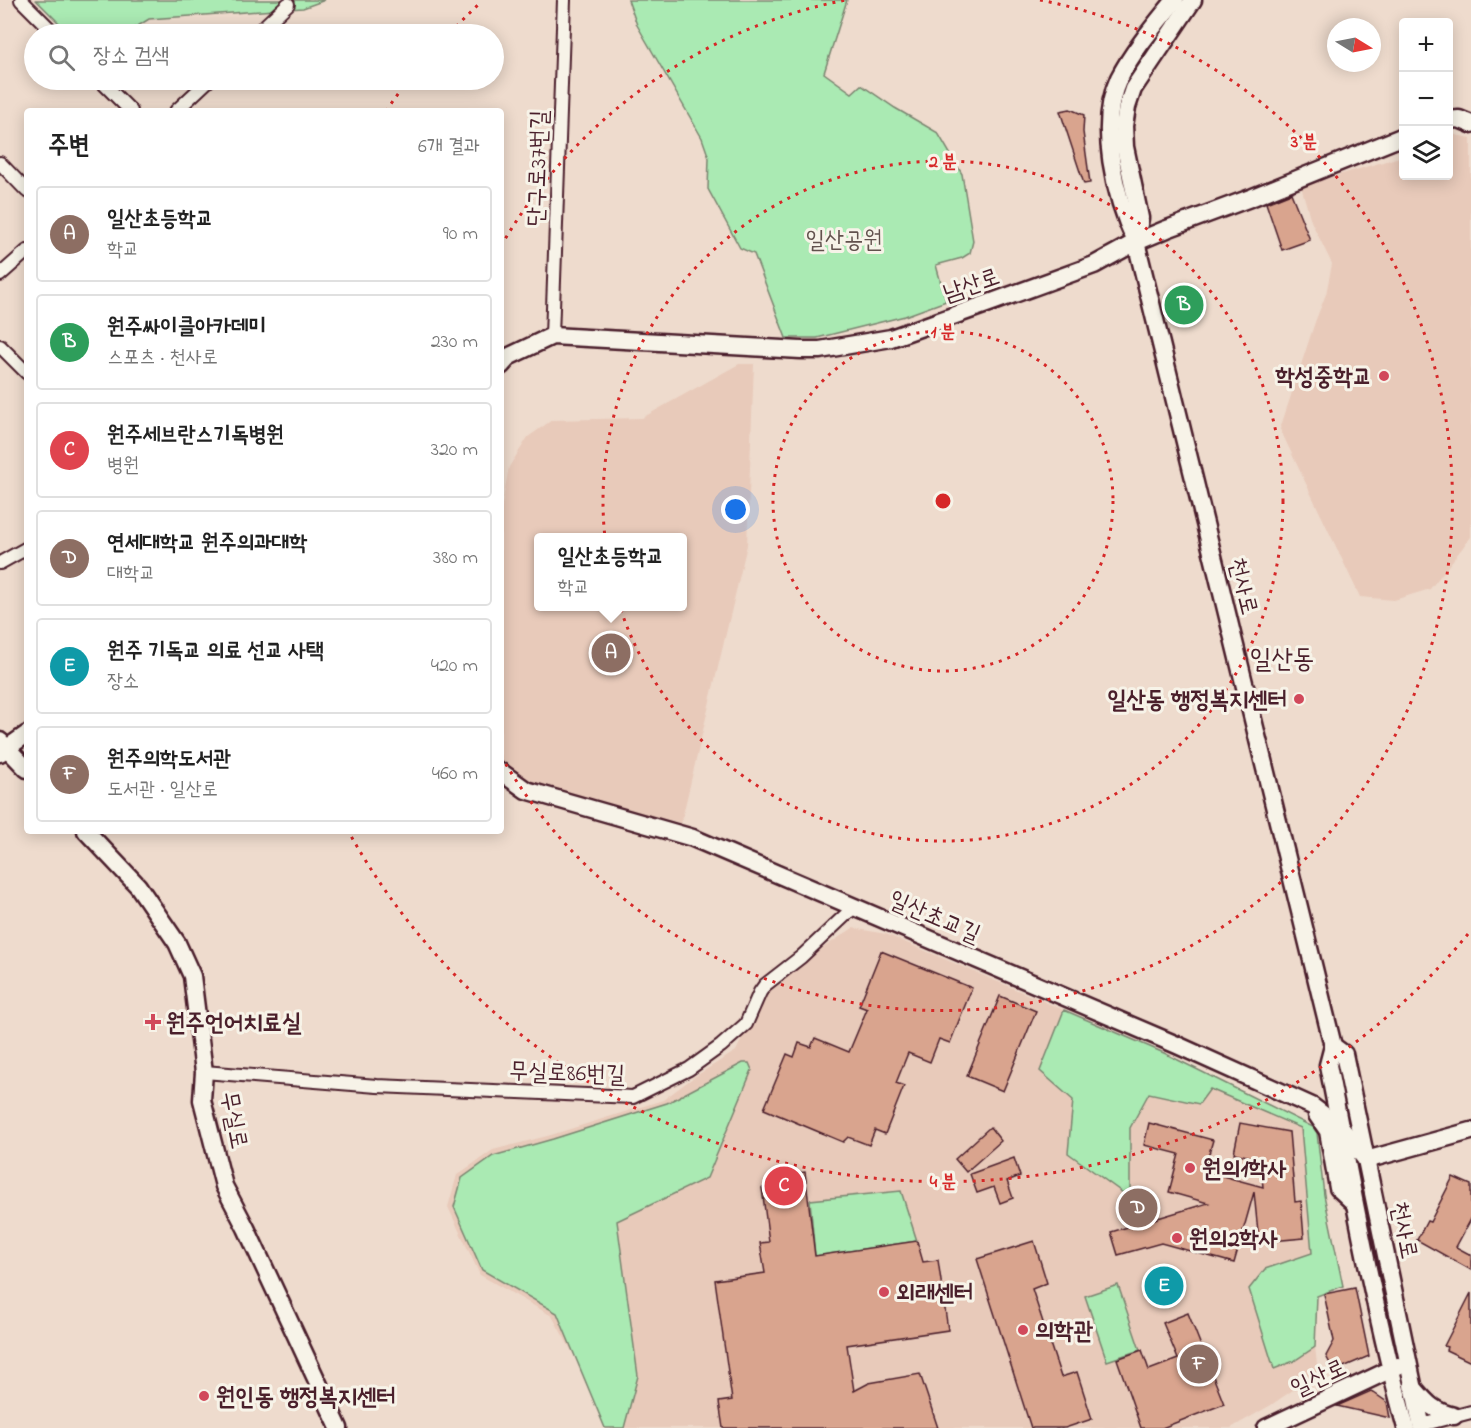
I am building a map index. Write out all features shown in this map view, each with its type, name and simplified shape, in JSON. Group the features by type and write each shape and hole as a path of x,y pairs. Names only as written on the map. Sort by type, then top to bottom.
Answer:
{"street":[{"path":"21,0 45,24"},
{"name":"단구로37번길","path":"552,336 564,0"},
{"name":"천사로","path":"1175,0 1138,45 1119,79 1119,103 1124,126 1125,147 1140,218 1136,242 1333,1046 1328,1065 1353,1202 1390,1370 1416,1427"},
{"name":"천사로","path":"1119,103 1133,89 1193,0"},
{"path":"267,24 288,4"},
{"path":"110,90 128,108"},
{"path":"179,108 198,90"},
{"path":"1453,120 1459,119 1471,124"},
{"name":"남산로","path":"504,363 510,356 552,336 801,350 842,347 891,338 1094,265 1136,242 1399,138"},
{"path":"0,163 24,188"},
{"path":"0,274 24,254"},
{"path":"0,346 24,370"},
{"path":"0,562 24,550"},
{"path":"24,736 2,748 24,767"},
{"name":"일산초교길","path":"504,774 526,790 693,838 1167,1040 1312,1106 1341,1128"},
{"name":"무실로","path":"89,834 138,886 177,943 192,976 204,1072 202,1100 224,1186 246,1228 339,1428"},
{"name":"무실로86번길","path":"204,1072 377,1086 633,1097 689,1069 721,1046 746,1024 765,985 801,957 853,908"},
{"name":"천사로","path":"1333,1046 1344,1054 1412,1386 1416,1427"},
{"path":"1312,1106 1328,1131 1338,1188 1353,1202"},
{"path":"1341,1128 1366,1160 1471,1131"},
{"name":"일산로","path":"1266,1428 1407,1362"},
{"path":"1412,1386 1431,1407 1440,1413 1454,1416"},
{"path":"1416,1427 1471,1412"}],"shaded area":[{"name":"학성중학교","path":"1453,135 1471,138 1471,537 1430,589 1394,600 1360,597 1280,429 1326,294 1332,264 1311,221 1301,186 1399,157 1399,180 1453,180"},
{"path":"739,364 754,364 747,545 681,823 529,786 504,765 504,494 509,467 528,437 552,420 642,418"},
{"path":"853,928 886,934 1164,1053 1313,1127 1317,1133 1324,1195 1343,1286 1317,1296 1315,1347 1318,1373 1271,1405 1231,1428 615,1428 552,1316 480,1275 448,1207 457,1175 493,1150 551,1135 663,1100 694,1077 736,1051 773,981"}],"green space":[{"path":"36,0 325,0 303,8 149,19 141,24 60,24"},
{"name":"일산공원","path":"628,0 847,0 824,73 852,93 861,85 938,133 962,174 973,241 970,253 962,258 936,265 946,301 905,316 817,338 786,338 754,254 740,248 708,189 709,158 702,138 637,25"},
{"path":"1064,1010 1164,1053 1313,1127 1317,1133 1324,1195 1343,1286 1317,1296 1315,1347 1294,1361 1274,1369 1249,1289 1265,1269 1312,1253 1301,1128 1210,1089 1199,1104 1149,1093 1130,1128 1130,1198 1068,1153 1073,1100 1040,1071"},
{"path":"743,1063 749,1063 752,1070 707,1178 617,1221 638,1376 624,1428 605,1428 557,1313 482,1270 454,1207 462,1178 493,1156 667,1103"},
{"path":"901,1191 917,1241 815,1256 810,1200"},
{"path":"1118,1285 1140,1350 1107,1361 1085,1296"}],"building":[{"path":"1070,109 1084,115 1083,132 1090,183 1084,184 1060,111"},
{"path":"1291,193 1310,240 1282,250 1266,203"},
{"path":"1193,293 1197,311 1175,316 1171,298"},
{"path":"881,951 972,988 950,1043 939,1039 930,1062 908,1053 896,1083 904,1086 885,1134 875,1130 869,1145 848,1137 843,1142 764,1109 787,1054 794,1057 799,1043 811,1047 815,1038 849,1052 867,1009 859,1006"},
{"path":"1000,996 1036,1011 1003,1091 967,1076"},
{"path":"1149,1123 1213,1140 1204,1171 1263,1187 1260,1159 1234,1153 1240,1123 1289,1132 1295,1202 1301,1201 1304,1238 1259,1242 1254,1192 1234,1263 1161,1243 1118,1255 1111,1232 1208,1203 1169,1192 1179,1154 1144,1145"},
{"path":"990,1127 1001,1141 966,1172 955,1159"},
{"path":"1014,1158 1020,1176 1007,1181 1013,1198 1000,1203 994,1187 977,1193 970,1174"},
{"path":"805,1172 815,1256 917,1241 923,1262 938,1260 948,1330 847,1345 854,1391 869,1383 920,1374 938,1428 723,1428 719,1402 732,1400 715,1280 765,1273 760,1243 769,1242 762,1188 779,1186 777,1176"},
{"path":"1453,1177 1471,1185 1471,1219 1456,1247 1471,1255 1471,1270 1417,1240 1427,1221 1430,1222"},
{"name":"의학관","path":"1034,1241 1047,1283 1032,1289 1061,1377 1077,1372 1092,1419 1065,1428 1031,1428 977,1259"},
{"path":"1161,1272 1178,1283 1167,1300 1149,1289"},
{"path":"1355,1288 1369,1356 1334,1371 1326,1356 1334,1341 1324,1294"},
{"path":"1471,1293 1471,1362 1446,1350 1447,1347 1444,1346"},
{"path":"1188,1313 1224,1404 1162,1428 1141,1428 1117,1359 1142,1350 1149,1370 1178,1359 1163,1323"},
{"path":"1371,1391 1387,1402 1390,1418 1337,1406"}],"place":[{"name":"원주싸이클아카데미","path":"1184,305"},
{"name":"학성중학교","path":"1384,376"},
{"name":"일산초등학교","path":"611,653"},
{"name":"일산동 행정복지센터","path":"1299,699"},
{"name":"원주언어치료실","path":"153,1022"},
{"name":"원의1학사","path":"1190,1168"},
{"name":"원주세브란스기독병원","path":"784,1186"},
{"name":"연세대학교 원주의과대학","path":"1138,1208"},
{"name":"원의2학사","path":"1177,1238"},
{"name":"원주 기독교 의료 선교 사택","path":"1164,1286"},
{"name":"외래센터","path":"884,1292"},
{"name":"의학관","path":"1023,1330"},
{"name":"원주의학도서관","path":"1199,1364"},
{"name":"원인동 행정복지센터","path":"204,1396"}],"district":[{"name":"일산동","path":"1282,658"}]}
